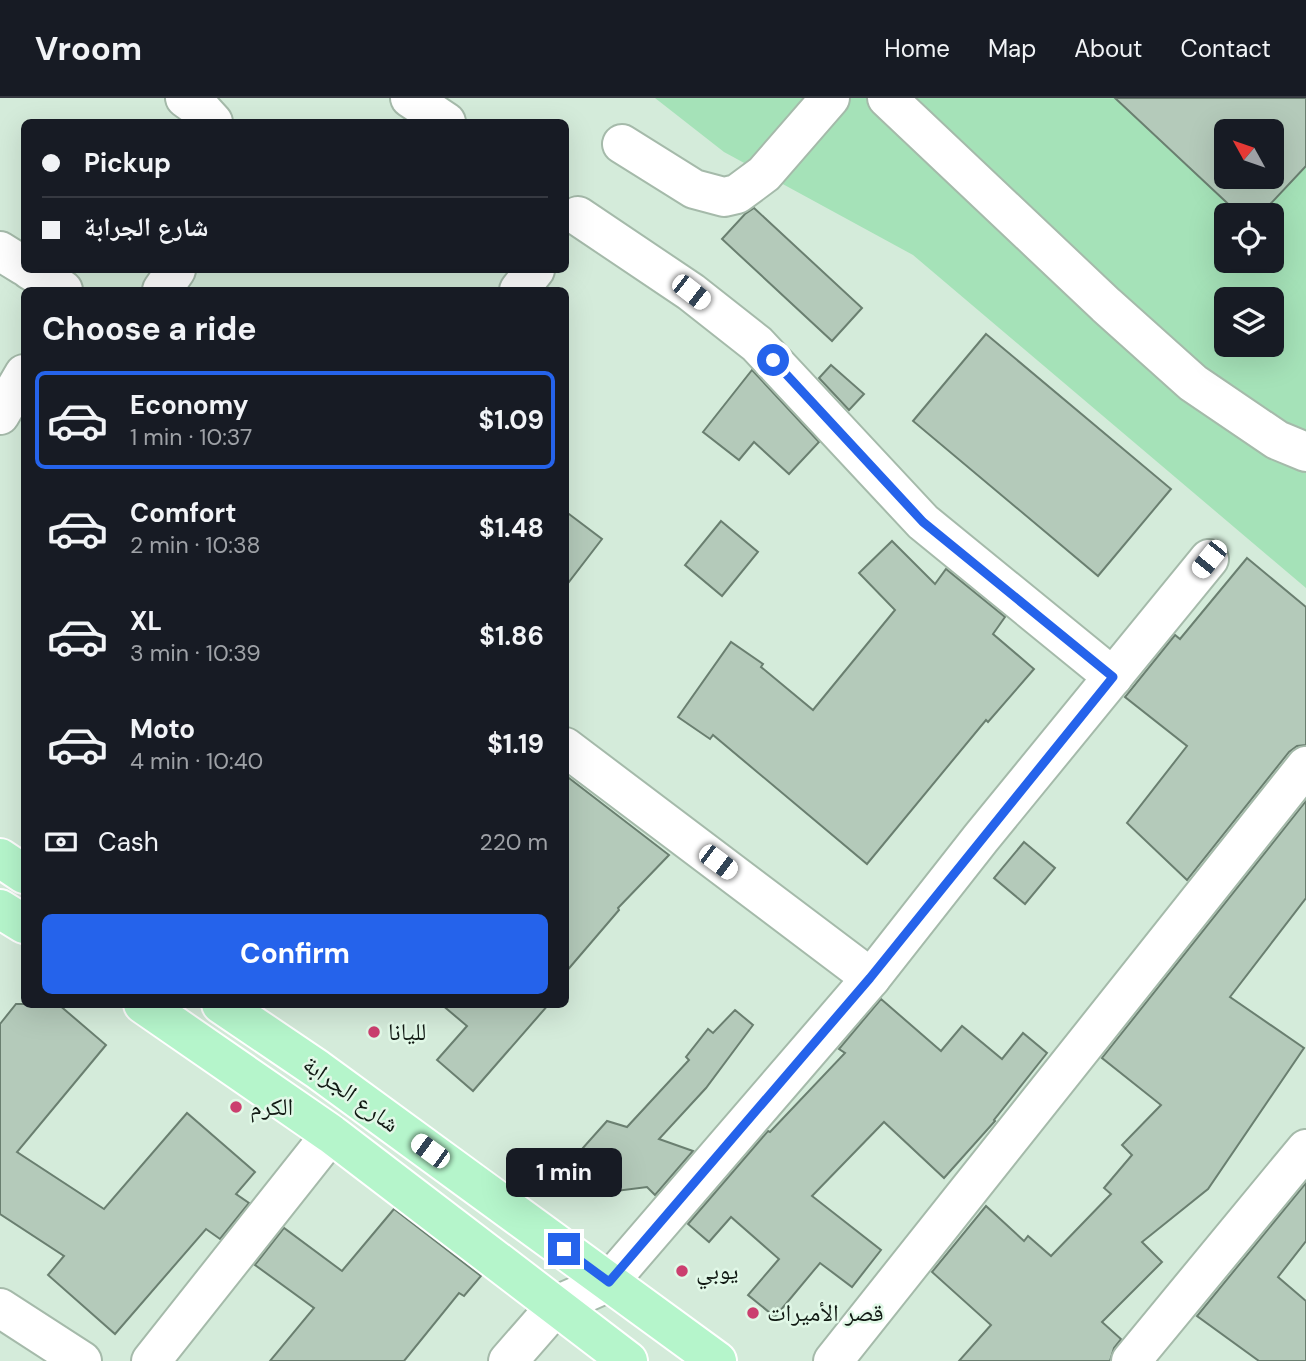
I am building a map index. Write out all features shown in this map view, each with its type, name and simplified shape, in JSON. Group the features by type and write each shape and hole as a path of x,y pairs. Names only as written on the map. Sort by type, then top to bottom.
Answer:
{"main road":[{"path":"0,858 21,872"},
{"path":"0,909 21,923"},
{"name":"شارع الجرابة","path":"149,1008 331,1134 628,1361"},
{"name":"شارع الجرابة","path":"227,1008 317,1069 717,1361"}],"street":[{"path":"185,98 210,119"},
{"path":"410,98 442,119"},
{"path":"622,144 694,189 724,197 737,194 764,174 830,98"},
{"path":"887,98 1106,306 1193,383 1277,440 1306,452"},
{"path":"570,218 691,292 757,344 923,522 1113,677"},
{"path":"0,251 21,264"},
{"path":"35,273 58,287"},
{"path":"522,287 533,273"},
{"path":"0,415 21,379"},
{"path":"509,1361 557,1305 609,1282 870,978 1209,559"},
{"path":"569,750 870,978"},
{"path":"832,1361 1306,766"},
{"path":"151,1361 331,1134"},
{"path":"1131,1361 1306,1149"},
{"path":"0,1308 82,1361"}],"green space":[{"path":"655,98 1306,98 1306,588 913,255 724,152"}],"building":[{"path":"1115,98 1306,98 1306,166 1271,203 1227,203"},
{"path":"754,208 862,308 832,341 722,239"},
{"path":"986,334 1171,489 1098,576 913,421"},
{"path":"831,365 864,394 849,410 819,378"},
{"path":"752,370 819,442 789,474 754,442 739,460 703,432"},
{"path":"569,514 602,539 569,582"},
{"path":"721,521 758,552 722,596 685,565"},
{"path":"892,541 935,584 946,569 1005,617 993,634 1034,669 988,722 986,720 867,864 713,735 710,739 678,717 731,642 763,664 761,667 813,710 895,610 859,573"},
{"path":"1247,558 1306,607 1306,745 1297,746 1289,752 1187,880 1127,823 1187,746 1125,697 1175,635 1180,639"},
{"path":"569,778 669,855 569,968"},
{"path":"1306,801 1306,898 1230,997 1304,1048 1208,1189 1142,1242 1162,1262 1102,1322 1121,1339 1114,1348 1110,1361 959,1361 991,1325 932,1272 986,1206 1024,1241 1028,1236 1051,1256 1111,1194 1104,1188 1132,1155 1122,1145 1161,1105 1102,1058"},
{"path":"1024,842 1055,868 1025,904 994,878"},
{"path":"881,999 941,1051 962,1026 1002,1059 1023,1033 1047,1053 995,1121 944,1178 884,1122 812,1196 881,1250 852,1287 820,1263 775,1317 748,1295 779,1259 731,1217 709,1242 688,1224 768,1131 770,1132 845,1053 839,1049"},
{"path":"16,1004 21,1004 21,1008 63,1008 106,1045 17,1152 104,1209 187,1113 255,1172 236,1194 249,1203 220,1239 206,1229 115,1334 48,1275 64,1256 0,1214 0,1024"},
{"path":"446,1008 546,1008 473,1091 437,1060 467,1026"},
{"path":"735,1010 753,1025 706,1088 659,1139 693,1151 655,1195 647,1187 616,1191 573,1159 607,1121 627,1127 689,1060 686,1057 708,1029 713,1033"},
{"path":"1306,1183 1306,1241 1278,1277 1306,1301 1306,1361 1259,1361 1197,1316"},
{"path":"394,1209 481,1276 464,1296 459,1293 404,1361 270,1361 314,1308 255,1265 284,1228 342,1271"}],"place":[{"name":"لليانا","path":"374,1032"},
{"name":"الكرم","path":"236,1107"},
{"name":"يوبي","path":"682,1271"},
{"name":"قصر الأميرات","path":"753,1313"}],"route":[{"path":"564,1249 609,1282 870,978 1113,677 923,522 773,360"}]}
